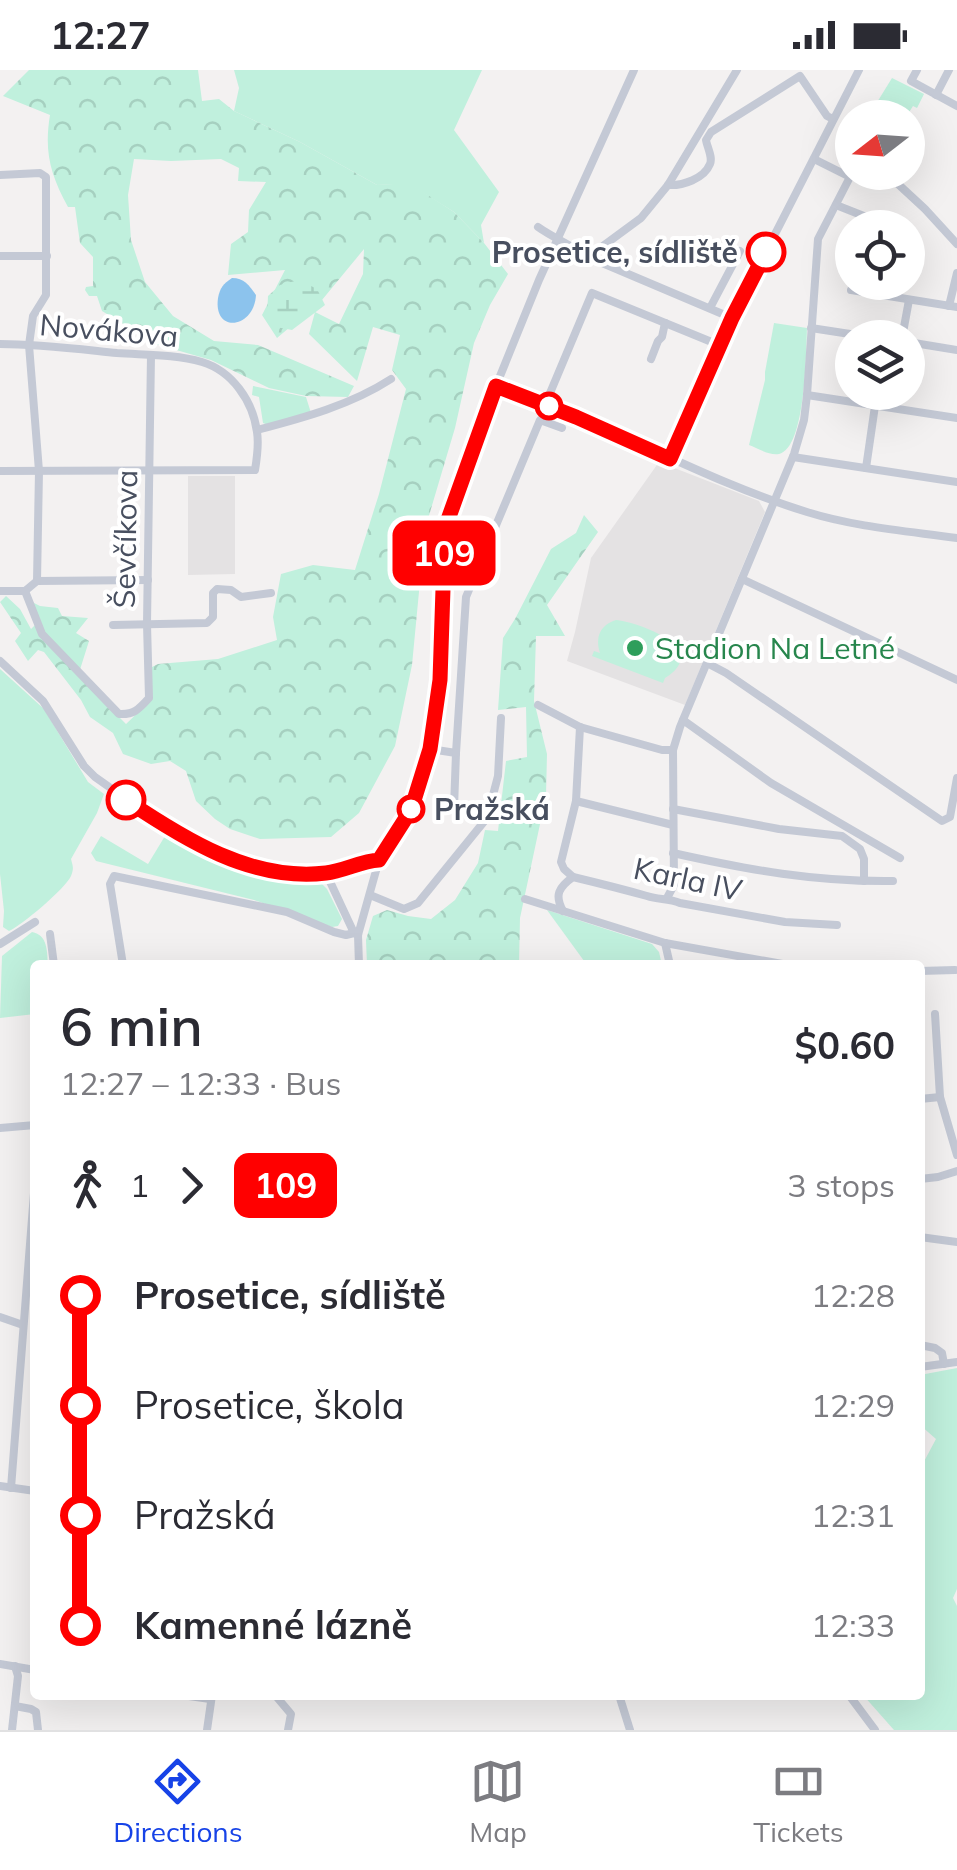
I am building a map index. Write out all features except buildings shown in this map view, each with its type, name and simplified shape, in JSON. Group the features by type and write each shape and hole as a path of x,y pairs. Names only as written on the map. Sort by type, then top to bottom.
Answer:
{"street":[{"path":"356,934 379,860 411,810 430,749 440,680 445,528 496,386 634,70"},
{"path":"588,256 641,218 668,185 736,70"},
{"path":"670,459 732,318 858,70"},
{"path":"917,70 910,82 957,106"},
{"path":"936,96 949,70"},
{"path":"668,185 681,186 706,169 712,158 706,140 711,132 800,76 833,119"},
{"path":"814,158 835,167"},
{"path":"0,174 40,173 46,177 46,295 33,316 30,345 39,470 37,581"},
{"path":"667,898 674,885 673,750 793,457 807,396 818,239 846,190"},
{"path":"905,190 957,244"},
{"path":"836,206 847,210"},
{"path":"538,227 604,265 732,318"},
{"path":"710,308 740,251"},
{"path":"0,256 47,256"},
{"path":"907,320 909,300 953,306 957,273"},
{"path":"545,404 592,293 720,345"},
{"path":"651,358 666,323"},
{"path":"812,328 835,332"},
{"name":"Novákova","path":"0,344 204,362 240,388 257,430 256,470 148,470"},
{"path":"925,344 957,350"},
{"name":"Ševčíkova","path":"25,592 42,634 119,714 130,715 140,709 148,698 151,355"},
{"path":"257,430 315,414 375,390 391,379"},
{"path":"496,386 774,501 832,519 957,538"},
{"path":"807,396 835,400"},
{"path":"866,468 875,410"},
{"path":"903,410 957,418"},
{"path":"454,808 466,597 540,420 562,428"},
{"path":"793,457 957,482"},
{"path":"0,470 148,470"},
{"path":"742,579 957,680"},
{"path":"0,591 25,592 37,581 148,580"},
{"path":"113,624 207,623 213,617 213,593 217,589 242,596 271,593"},
{"path":"0,661 43,701 95,777 199,845 242,863 284,872 326,873 379,860"},
{"path":"707,663 936,818 950,817 957,778"},
{"path":"538,704 580,727 673,750"},
{"path":"370,895 404,909 418,904 487,818 498,776 501,718"},
{"path":"683,720 788,793 900,858"},
{"path":"563,911 557,896 560,887 573,877 561,862 576,800 580,727"},
{"path":"430,749 456,753"},
{"path":"576,800 673,826"},
{"path":"673,809 779,829 842,836 860,849 864,882"},
{"path":"674,853 780,876 893,881"},
{"path":"326,873 356,934 359,960"},
{"path":"122,960 110,884 111,878 118,876 287,912 334,932 356,934"},
{"name":"Karla IV","path":"573,877 658,899 785,922 837,925"},
{"path":"525,899 665,943 760,960"},
{"path":"0,944 34,922"},
{"path":"50,934 53,960"},
{"path":"665,943 669,960"},
{"path":"925,971 955,970"},
{"path":"936,1014 940,1097 957,1155"},
{"path":"925,1098 940,1097"},
{"path":"944,1114 957,1112"},
{"path":"0,1128 30,1126"},
{"path":"925,1179 957,1171"},
{"path":"925,1238 957,1242"},
{"path":"11,1488 30,1240"},
{"path":"0,1318 23,1325"},
{"path":"925,1346 942,1353 944,1364"},
{"path":"925,1366 957,1362"},
{"path":"0,1486 30,1490"},
{"path":"0,1664 30,1669"},
{"path":"12,1730 18,1676 15,1666"},
{"path":"207,1730 211,1700"},
{"path":"278,1700 290,1714 288,1730"},
{"path":"621,1700 630,1730"},
{"path":"853,1700 875,1730"},
{"path":"15,1706 36,1712 38,1730"}],"shaded area":[{"path":"659,462 759,501 765,512 685,705 567,661 591,558"},
{"path":"188,476 235,476 235,574 188,575"}],"green space":[{"path":"29,70 198,70 202,101 219,99 234,111 377,185 409,183 454,212 508,274 474,343 455,428 425,529 412,665 395,746 359,813 331,837 260,839 230,829 196,801 186,771 170,761 151,764 123,754 113,733 90,717 44,652 38,650 28,661 15,641 21,633 0,602 6,596 20,609 31,629 38,622 32,602 58,608 62,616 88,618 76,633 89,641 78,676 126,724 151,700 152,667 218,659 277,640 273,617 281,574 313,565 355,570 406,389 392,370 400,335 373,327 357,381 309,334 315,312 339,324 363,274 364,249 322,300 277,338 262,315 285,270 228,275 231,244 248,232 249,210 266,182 238,181 239,168 221,159 134,159 128,195 131,240 145,282 173,316 214,341 258,345 354,386 348,397 306,396 269,388 211,360 138,339 138,333 102,311 97,296 89,296 85,290 93,286 93,257 80,243 75,207 68,207 53,173 48,151 50,115 3,96"},
{"path":"234,70 482,70 454,130 499,192 481,225 484,243 454,212 409,184 377,185 234,111 239,88"},
{"path":"892,78 924,94 921,100 878,100"},
{"path":"299,280 317,289 325,305 292,330 276,327 267,316 268,296 280,285"},
{"path":"774,323 807,328 799,418 788,448 779,454 749,445"},
{"path":"253,386 306,397 311,413 263,423 259,397 252,395"},
{"path":"584,515 598,532 547,605 565,636 536,636 534,701 547,754 546,796 520,918 519,960 367,960 366,940 373,916 387,910 431,919 455,900 478,863 485,830 498,831 506,761 527,757 526,707 498,710 503,638 551,549 576,533"},
{"path":"616,620 654,632 676,648 681,657 677,668 663,683 592,656 594,651 600,653 598,642 603,628"},
{"path":"0,669 44,709 88,782 104,794 71,859 73,871 67,882 9,931 3,927 0,874"},
{"path":"101,836 148,864 165,836 242,872 270,879 319,881 342,919 332,927 254,900 96,861 91,853"},
{"path":"547,910 652,944 661,960 583,960"},
{"path":"32,932 44,940 48,960 30,960 30,1015 0,1018 2,956"},
{"path":"957,1368 957,1589 953,1598 957,1606 957,1730 894,1730 867,1700 925,1700 925,1460 936,1439 925,1429 925,1374"}],"water":[{"path":"232,278 246,283 256,295 249,315 234,323 222,318 218,310 220,292"}],"bus line":[{"name":"109","path":"126,800 199,845 257,867 326,873 379,860 411,810 430,749 440,680 445,528 496,386 670,459 732,318 766,252"}],"place":[{"name":"Prosetice, sídliště","path":"766,252"},
{"name":"Stadion Na Letné","path":"635,648"},
{"name":"Pražská","path":"411,809"}]}
